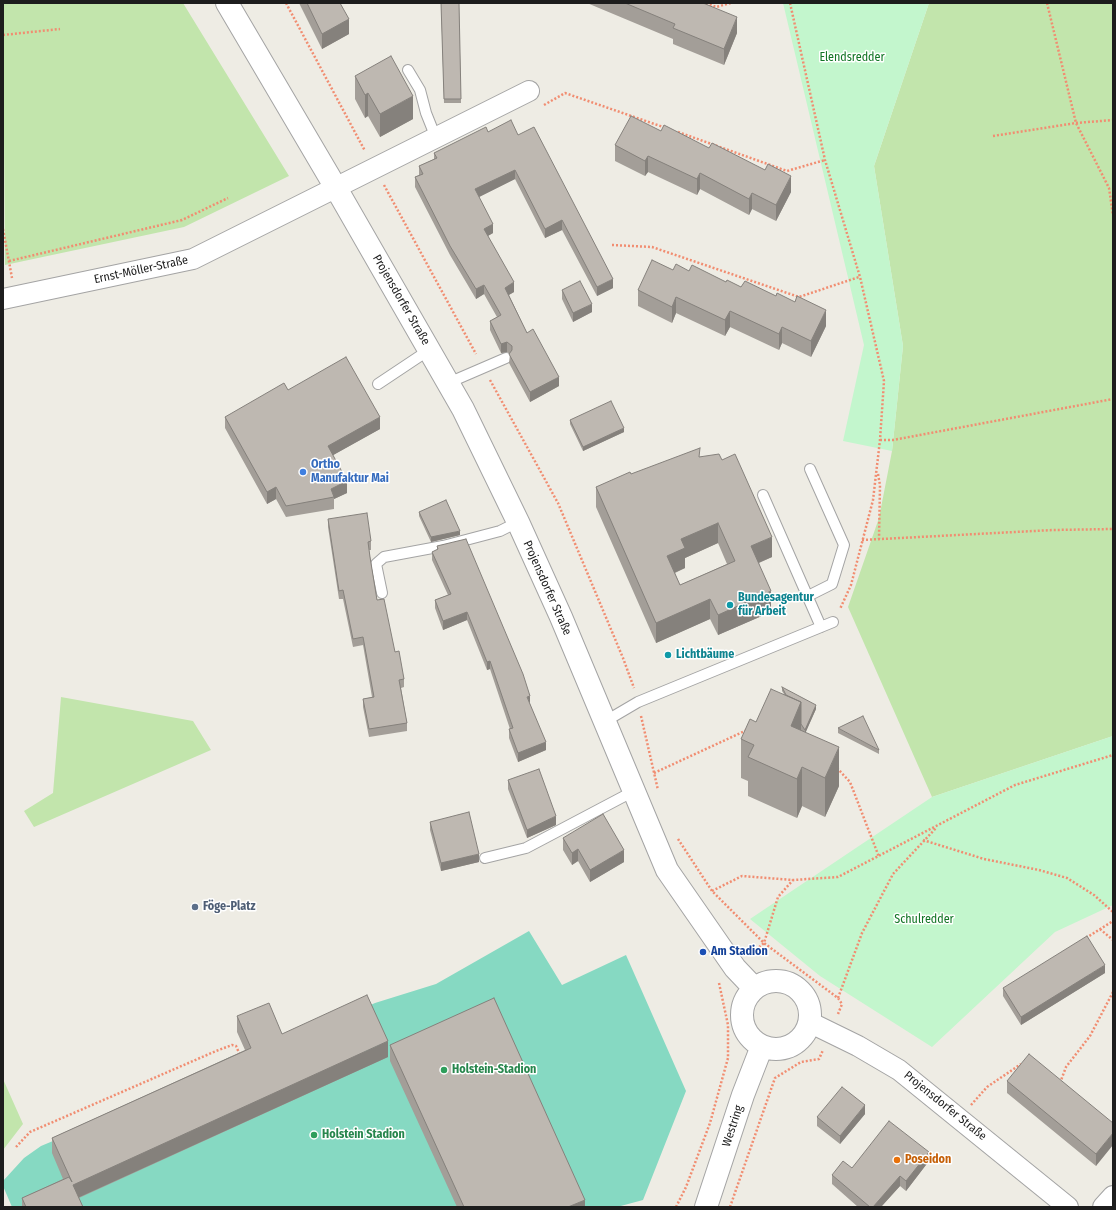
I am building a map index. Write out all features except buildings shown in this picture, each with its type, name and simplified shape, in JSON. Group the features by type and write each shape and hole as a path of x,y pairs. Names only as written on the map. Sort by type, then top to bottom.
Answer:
{"street":[{"name":"Projensdorfer Straße","path":"227,3 336,188 448,383 518,522 561,617 667,870 735,968 754,988"},
{"path":"336,188 436,138 533,100"},
{"name":"Ernst-Möller-Straße","path":"9,297 193,259 336,188"},
{"path":"780,981 793,985 804,995 809,1008 809,1022 803,1035 791,1045 777,1049 762,1046 751,1038 743,1026 741,1012 745,999 754,988 766,982 780,981"},
{"name":"Projensdorfer Straße","path":"809,1022 858,1046 899,1070 961,1118 1068,1207"},
{"name":"Westring","path":"706,1207 742,1096 762,1046"},
{"path":"1103,1207 1113,1196"}],"lane":[{"path":"408,70 420,90 426,113 436,138"},
{"path":"378,384 429,350"},
{"path":"448,383 506,358"},
{"path":"808,596 832,584 844,545 810,469"},
{"path":"763,495 821,626"},
{"path":"382,593 376,564 384,557 443,546 500,532 518,522"},
{"path":"604,722 638,702 833,622"},
{"path":"485,858 526,848 634,791"}],"path":[{"path":"286,3 558,503 623,658 638,702 659,795"},
{"path":"706,3 716,7 731,3"},
{"path":"790,3 825,160 860,277 884,381 878,471 848,595 833,622"},
{"path":"1047,3 1076,123 1109,188 1113,215"},
{"path":"3,35 60,29"},
{"path":"533,100 565,93 669,129"},
{"path":"993,136 1076,123 1113,120"},
{"path":"676,132 787,171 825,160"},
{"path":"9,261 182,220 228,198"},
{"path":"3,230 9,261 9,297"},
{"path":"612,245 652,247 799,297 860,277"},
{"path":"880,440 893,440 1113,399"},
{"path":"878,471 880,485 879,539"},
{"path":"862,540 1053,530 1113,529"},
{"path":"654,772 749,729"},
{"path":"712,891 742,876 793,880 838,877 1016,785 1113,755"},
{"path":"834,764 850,782 879,857"},
{"path":"676,835 712,891 764,943 838,998 862,933 893,874 923,840 938,826"},
{"path":"923,840 984,859 1039,870 1067,878 1094,895 1113,912"},
{"path":"764,943 778,897 793,880"},
{"path":"1079,942 1113,921"},
{"path":"1100,929 1113,940"},
{"path":"676,1207 686,1187 710,1123 728,1058 728,1026 720,984"},
{"path":"1060,1084 1066,1067 1090,1036 1113,992"},
{"path":"16,1147 30,1132 228,1046 236,1046 243,1061"},
{"path":"730,1207 775,1078 801,1062"},
{"path":"961,1118 987,1087 1023,1062"},
{"path":"1054,1079 1066,1089"}],"green space":[{"path":"3,3 183,3 289,176 184,227 5,265"},
{"name":"Elendsredder","path":"783,3 929,3 874,166 903,346 892,451 843,441 864,345"},
{"path":"929,3 1113,3 1113,736 932,797 848,607 879,518 892,451 903,346 874,166"},
{"path":"61,697 193,721 211,750 34,827 24,811 53,793"},
{"name":"Schulredder","path":"1113,736 1113,905 1055,932 932,1047 820,976 750,919 932,797"},
{"name":"Holstein-Stadion","path":"529,931 562,985 626,955 686,1091 643,1200 617,1207 12,1207 3,1186 3,1181 24,1158 41,1146 213,1074 209,1067 232,1056 281,1045 375,1003 436,984"},
{"path":"3,1079 23,1124 3,1150"}],"place":[{"name":"Ortho Manufaktur Mai","path":"303,472"},
{"name":"Bundesagentur für Arbeit","path":"730,605"},
{"name":"Lichtbäume","path":"668,655"},
{"name":"Föge-Platz","path":"195,907"},
{"name":"Am Stadion","path":"703,952"},
{"name":"Holstein-Stadion","path":"444,1070"},
{"name":"Holstein Stadion","path":"314,1135"},
{"name":"Poseidon","path":"897,1160"}]}
